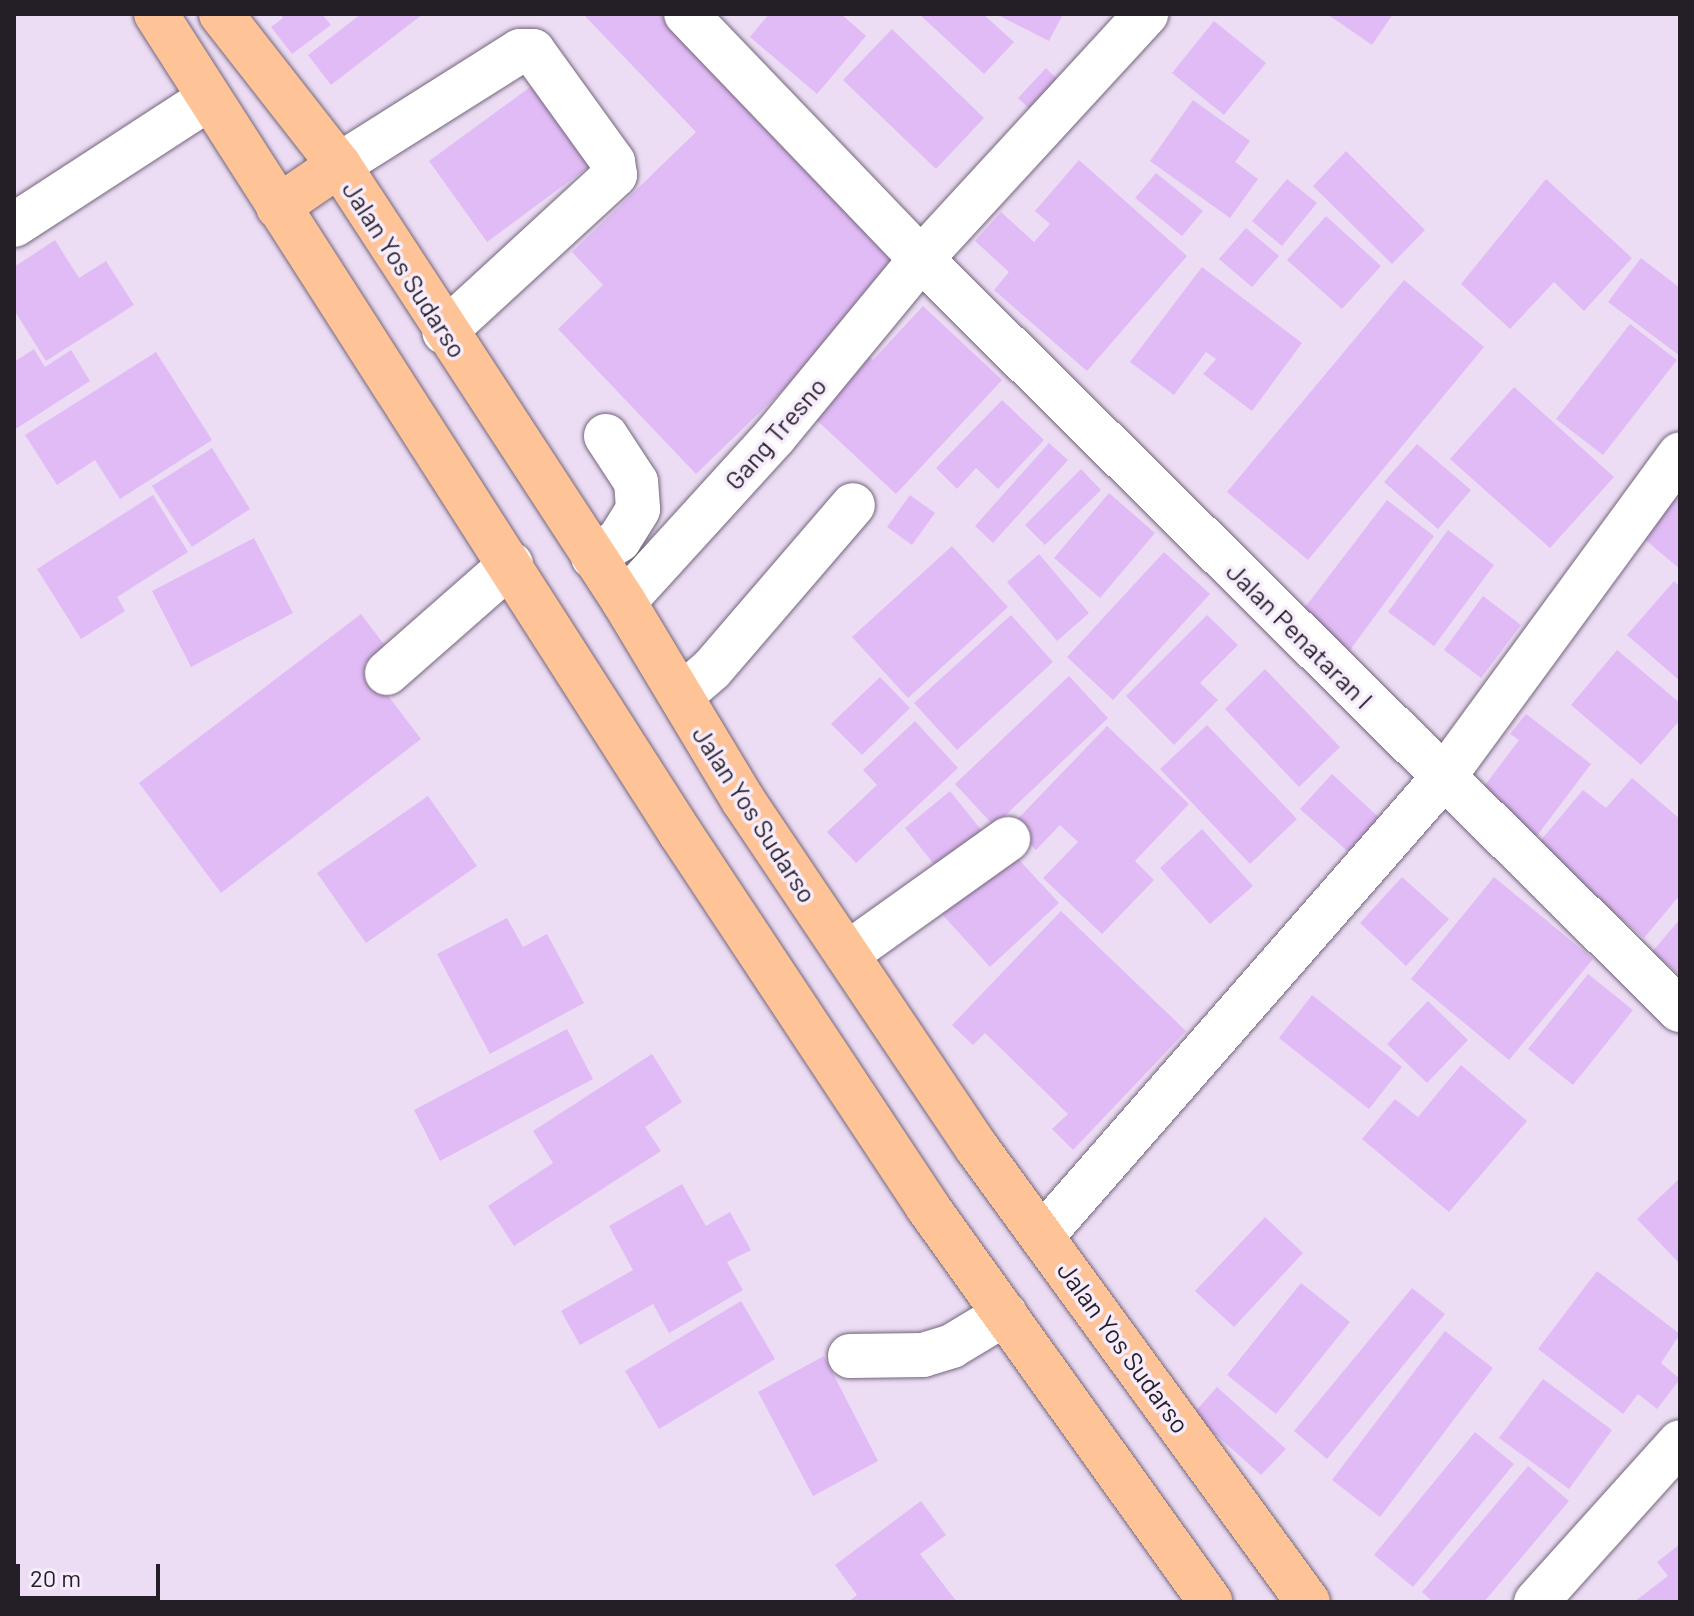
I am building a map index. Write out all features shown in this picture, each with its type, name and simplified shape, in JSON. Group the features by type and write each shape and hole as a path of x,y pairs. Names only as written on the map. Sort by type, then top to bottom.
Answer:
{"highway":[{"path":"156,14 699,860 1005,1314 1211,1602"},
{"name":"Jalan Yos Sudarso","path":"221,14 339,165 444,332 624,602 743,800 977,1148 1308,1602"},
{"path":"278,207 339,165"}],"street":[{"name":"Jalan Penataran I","path":"686,14 921,259 1680,1010"},
{"name":"Gang Tresno","path":"624,602 775,436 921,259 1146,14"},
{"path":"339,165 520,51 533,51 613,162 615,175 444,332"},
{"path":"14,225 208,99"},
{"path":"593,557 619,540 638,509 636,482 606,436"},
{"path":"1043,1235 1443,778 1680,454"},
{"path":"681,696 712,669 853,505"},
{"path":"387,673 511,564"},
{"path":"847,954 1008,839"},
{"path":"850,1356 923,1355 952,1346 1005,1314"},
{"path":"1536,1602 1680,1442"}],"building":[{"path":"280,14 322,14 331,25 292,54 271,27 283,18"},
{"path":"361,14 423,14 331,85 308,55"},
{"path":"583,14 660,14 906,271 696,474 558,329 603,285 572,252 696,132"},
{"path":"769,14 841,14 866,36 817,94 750,37"},
{"path":"919,14 983,14 1014,42 984,74"},
{"path":"996,14 1063,14 1049,41"},
{"path":"1327,14 1393,14 1372,45"},
{"path":"1214,21 1266,63 1224,115 1172,73"},
{"path":"892,29 984,118 936,169 843,80"},
{"path":"1046,68 1066,88 1039,118 1018,98"},
{"path":"533,85 591,165 487,242 429,161"},
{"path":"1193,100 1250,141 1235,162 1258,179 1230,218 1150,161"},
{"path":"1346,151 1425,230 1392,264 1313,186"},
{"path":"1079,160 1187,256 1087,371 994,290 1009,272 975,241 1001,212 1034,242 1050,224 1035,211"},
{"path":"1156,173 1203,211 1182,236 1135,198"},
{"path":"1287,179 1317,203 1282,246 1252,221"},
{"path":"1546,179 1632,258 1584,311 1554,282 1510,329 1461,284"},
{"path":"1326,216 1381,266 1342,309 1287,260"},
{"path":"1246,228 1279,256 1252,287 1219,259"},
{"path":"55,240 79,278 106,261 134,305 46,361 14,310 14,267"},
{"path":"1641,258 1680,288 1680,356 1608,302"},
{"path":"1202,267 1302,343 1252,411 1203,374 1216,359 1206,352 1174,395 1130,362"},
{"path":"1404,280 1484,347 1308,560 1227,492"},
{"path":"923,306 1002,380 896,494 808,412 864,351 873,360"},
{"path":"1630,324 1677,360 1603,455 1556,419"},
{"path":"34,349 45,367 71,350 90,381 14,430 14,362"},
{"path":"156,352 212,440 120,499 95,460 57,485 25,435"},
{"path":"1514,387 1614,477 1550,548 1450,459"},
{"path":"1002,400 1044,440 998,489 976,468 957,489 936,468"},
{"path":"1049,443 1068,460 993,543 975,526"},
{"path":"1417,444 1471,490 1438,529 1384,482"},
{"path":"212,448 250,509 192,547 152,486"},
{"path":"1081,469 1101,490 1045,545 1025,525"},
{"path":"1680,481 1680,569 1637,533"},
{"path":"1109,493 1155,533 1100,598 1054,558"},
{"path":"153,495 188,552 117,597 125,611 81,639 37,569"},
{"path":"910,495 935,513 912,545 887,527"},
{"path":"1387,500 1434,536 1350,650 1300,614"},
{"path":"1448,530 1494,565 1434,646 1388,612"},
{"path":"254,538 293,613 191,667 152,591"},
{"path":"952,546 1008,607 908,698 852,637"},
{"path":"1164,552 1210,594 1113,700 1067,657"},
{"path":"1039,554 1089,613 1057,641 1007,582"},
{"path":"1674,581 1680,587 1680,681 1627,635"},
{"path":"1483,596 1521,625 1481,678 1444,650"},
{"path":"361,614 386,647 364,664 421,739 221,893 139,783"},
{"path":"1011,615 1053,662 957,750 914,703"},
{"path":"1207,615 1238,645 1200,683 1218,700 1174,745 1126,696"},
{"path":"1617,650 1680,703 1680,720 1641,765 1571,705"},
{"path":"1265,669 1340,747 1299,787 1225,709"},
{"path":"1069,676 1108,718 994,826 955,784"},
{"path":"880,677 910,708 862,755 831,724"},
{"path":"1526,714 1591,764 1530,845 1473,801 1519,740 1510,734"},
{"path":"915,721 958,768 856,863 827,832 877,785 863,770"},
{"path":"1207,725 1297,819 1250,864 1160,769"},
{"path":"1107,726 1189,804 1135,861 1154,880 1102,934 1043,878 1078,842 1060,825 1036,850 1011,826"},
{"path":"1332,774 1385,823 1354,857 1300,809"},
{"path":"1632,778 1680,819 1680,895 1644,938 1536,846 1583,790 1606,808"},
{"path":"950,791 986,836 941,873 905,828"},
{"path":"428,796 477,866 366,943 317,873"},
{"path":"1202,829 1253,886 1210,924 1160,868"},
{"path":"1010,850 1059,903 990,967 941,913"},
{"path":"1402,877 1449,919 1406,966 1360,923"},
{"path":"1494,877 1593,959 1509,1060 1411,979"},
{"path":"1061,911 1186,1031 1073,1150 1052,1129 1068,1114 985,1033 973,1045 952,1025"},
{"path":"507,918 523,947 547,934 584,1003 490,1054 437,954"},
{"path":"1680,919 1680,975 1652,952"},
{"path":"1588,974 1633,1010 1573,1085 1528,1049"},
{"path":"1312,995 1402,1067 1369,1109 1279,1038"},
{"path":"1428,1001 1468,1040 1427,1083 1387,1044"},
{"path":"567,1029 593,1079 440,1161 414,1110"},
{"path":"652,1054 682,1102 645,1127 661,1151 514,1246 488,1206 553,1163 533,1131"},
{"path":"1461,1065 1527,1121 1449,1212 1362,1139 1395,1099 1418,1117"},
{"path":"1680,1178 1680,1264 1637,1219"},
{"path":"682,1184 706,1226 730,1212 751,1250 727,1262 743,1290 669,1333 653,1304 580,1345 561,1311 633,1270 609,1226"},
{"path":"1265,1217 1303,1253 1234,1327 1195,1291"},
{"path":"1597,1271 1680,1334 1661,1363 1680,1379 1657,1409 1638,1394 1623,1414 1538,1349"},
{"path":"1301,1283 1350,1322 1276,1414 1227,1375"},
{"path":"1412,1288 1445,1314 1327,1459 1294,1431"},
{"path":"741,1301 775,1359 659,1429 625,1371"},
{"path":"1445,1331 1493,1368 1380,1517 1332,1480"},
{"path":"824,1356 878,1461 813,1496 758,1392"},
{"path":"1543,1379 1612,1430 1569,1489 1499,1438"},
{"path":"1217,1387 1286,1449 1261,1475 1193,1414"},
{"path":"1475,1432 1514,1464 1413,1587 1374,1555"},
{"path":"1528,1466 1569,1501 1484,1602 1433,1602 1422,1592"},
{"path":"921,1501 946,1535 920,1554 957,1602 848,1602 857,1595 835,1565"},
{"path":"1680,1544 1680,1602 1634,1602 1668,1576 1657,1562"}]}
